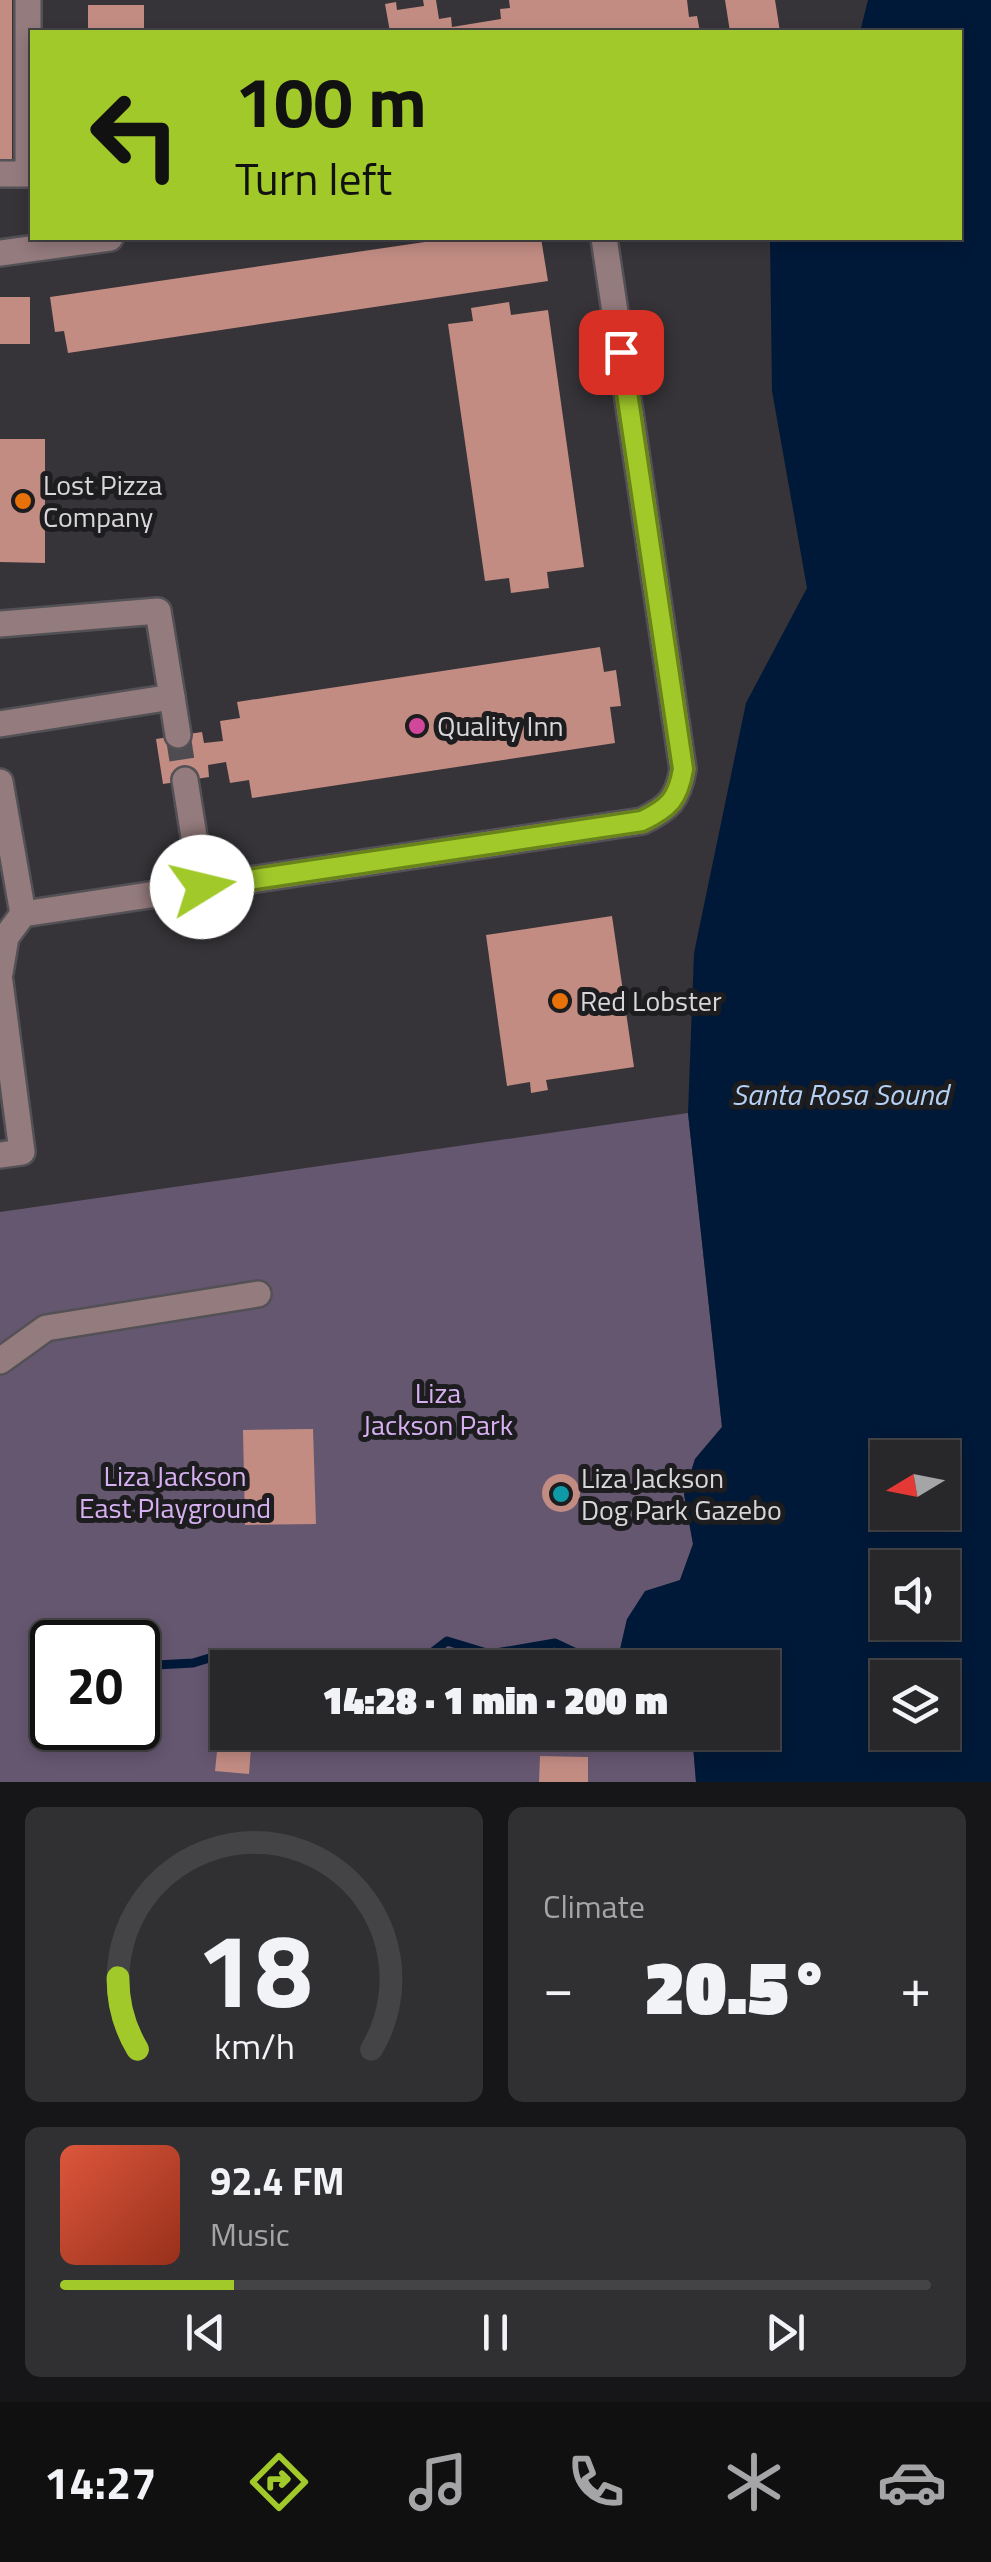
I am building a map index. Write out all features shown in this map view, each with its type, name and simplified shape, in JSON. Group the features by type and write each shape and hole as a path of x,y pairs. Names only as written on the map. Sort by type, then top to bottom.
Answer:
{"lane":[{"path":"0,174 28,174 28,0"},
{"path":"0,253 95,240"},
{"path":"22,914 642,821 668,809 678,794 683,769 604,240"},
{"path":"0,624 158,610 178,736"},
{"path":"0,724 172,696"},
{"path":"185,780 202,887"},
{"path":"0,782 22,914 6,938 0,973"},
{"path":"0,982 22,1152 0,1155"},
{"path":"0,1361 46,1328 258,1294"}],"green space":[{"name":"Liza Jackson Park","path":"688,1113 722,1427 695,1459 684,1494 693,1544 680,1580 627,1619 620,1650 210,1650 210,1750 693,1750 696,1782 0,1782 0,1212"}],"water":[{"name":"Santa Rosa Sound","path":"868,0 991,0 991,1782 696,1782 693,1750 780,1750 780,1650 620,1650 627,1619 645,1591 680,1580 693,1544 684,1494 695,1459 722,1427 688,1113 694,953 746,703 807,588 772,391 770,240 962,240 962,30 860,30"}],"building":[{"path":"0,0 12,0 12,167 0,166"},
{"path":"423,0 436,0 439,19 451,17 452,27 501,19 500,9 510,8 509,0 687,0 689,17 697,16 700,30 390,30 385,4 396,2 397,10 424,6"},
{"path":"725,0 775,0 780,30 730,30"},
{"path":"88,5 144,5 144,30 88,30"},
{"path":"438,240 541,240 548,281 68,353 64,331 55,332 50,297"},
{"path":"0,297 30,297 30,344 0,344"},
{"path":"509,302 511,315 548,310 584,567 547,572 549,588 511,593 509,578 485,581 448,324 473,321 471,308"},
{"name":"Lost Pizza Company","path":"0,439 45,439 45,563 0,562"},
{"name":"Quality Inn","path":"600,647 604,672 616,670 621,706 610,707 615,743 252,798 249,780 230,783 226,762 208,765 209,777 163,784 156,739 202,732 204,743 223,741 220,721 240,718 237,702"},
{"name":"Red Lobster","path":"612,916 634,1067 546,1080 548,1090 531,1093 530,1082 507,1086 486,935"},
{"path":"313,1429 316,1524 245,1525 243,1430"},
{"name":"Liza Jackson Dog Park Gazebo","path":"561,1474 575,1479 580,1493 575,1507 561,1512 547,1507 542,1493 547,1479"},
{"path":"217,1750 251,1750 249,1774 215,1771"},
{"path":"540,1756 588,1757 588,1782 539,1782"}],"waterway":[{"path":"435,1650 447,1641 477,1650"},
{"path":"514,1650 555,1643 570,1650"},
{"path":"160,1665 210,1658"}],"tunnel":[{"path":"178,735 185,780"}],"place":[{"name":"Lost Pizza Company","path":"23,501"},
{"name":"Quality Inn","path":"417,726"},
{"name":"Red Lobster","path":"560,1001"},
{"name":"Liza Jackson Dog Park Gazebo","path":"561,1494"}],"route":[{"path":"202,887 642,821 668,809 678,794 683,769 621,352"}],"park label":[{"name":"Liza Jackson East Playground","path":"175,1492"}]}
